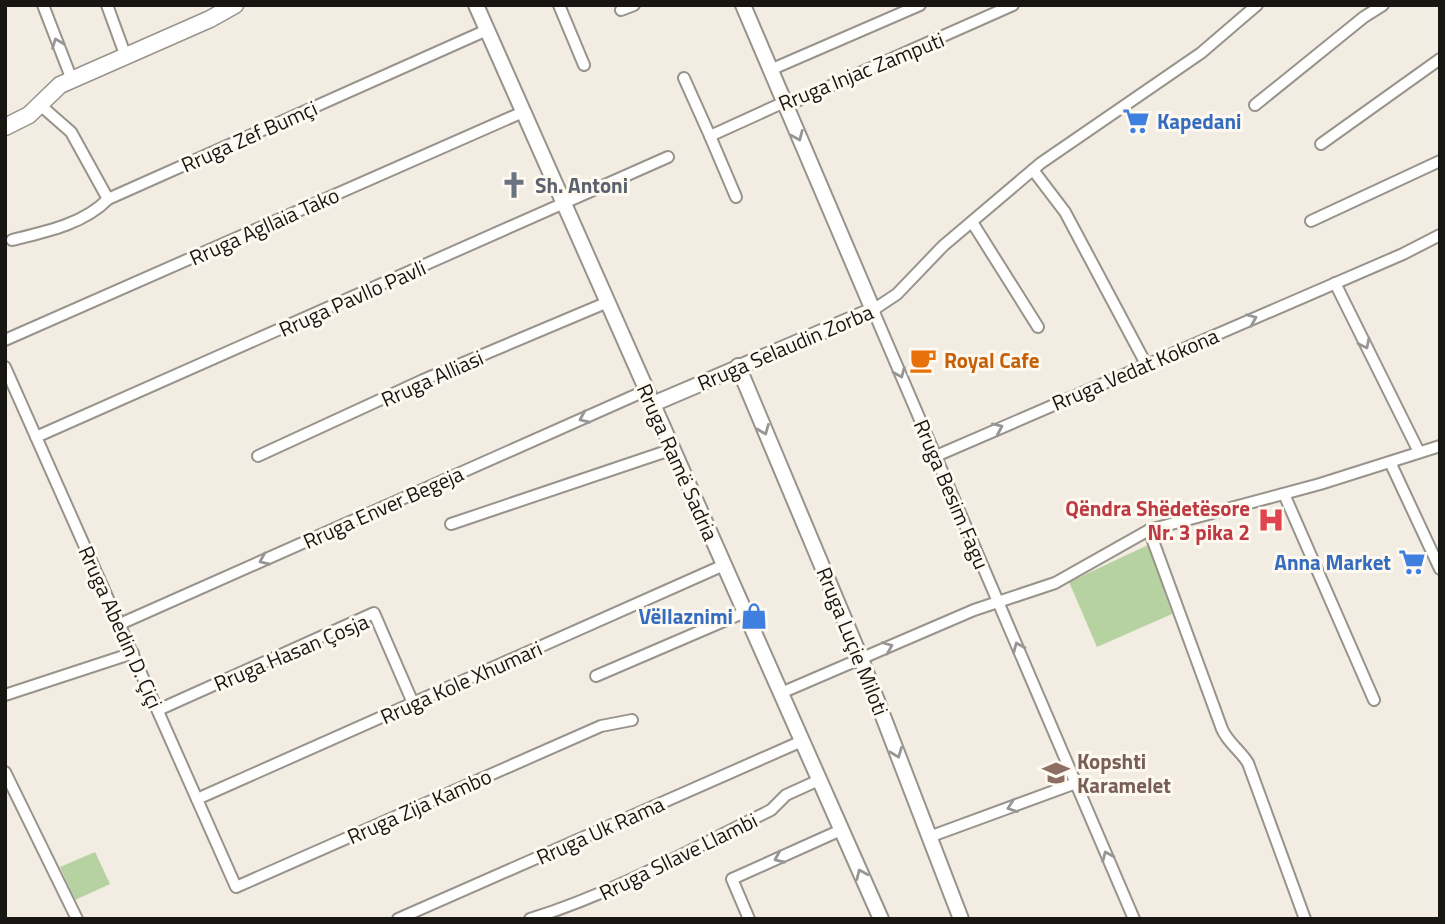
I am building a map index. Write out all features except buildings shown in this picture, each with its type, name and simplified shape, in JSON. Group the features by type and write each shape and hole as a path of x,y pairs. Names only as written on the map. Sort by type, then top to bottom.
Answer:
{"main road":[{"path":"5,127 29,115 53,90 126,57 207,12 235,5"}],"street":[{"path":"43,5 72,80"},
{"path":"107,5 126,57"},
{"name":"Rruga Ramë Sadria","path":"476,5 881,919"},
{"path":"559,5 584,65"},
{"path":"621,10 634,5"},
{"name":"Rruga Besim Fagu","path":"743,5 1134,919"},
{"path":"770,70 920,5"},
{"name":"Rruga Injac Zamputi","path":"710,136 778,105 792,103 1013,5"},
{"name":"Rruga Selaudin Zorba","path":"653,404 873,310 897,294 943,246 1033,170 1201,53 1257,5"},
{"path":"1255,105 1383,5"},
{"name":"Rruga Zef Bumçi","path":"12,240 80,218 99,208 108,199 487,30"},
{"path":"1321,144 1440,58"},
{"path":"684,78 736,197"},
{"path":"39,104 71,132 108,199"},
{"name":"Rruga Agllaia Tako","path":"5,340 523,111"},
{"name":"Rruga Pavllo Pavli","path":"36,437 668,157"},
{"path":"1311,222 1440,161"},
{"path":"1033,170 1065,212 1146,364"},
{"path":"972,222 1038,327"},
{"name":"Rruga Vedat Kokona","path":"936,456 1440,235"},
{"path":"1335,283 1419,452"},
{"name":"Rruga Alliasi","path":"258,456 423,380 608,302"},
{"name":"Rruga Luçie Miloti","path":"738,366 861,659 961,919"},
{"name":"Rruga Abedin D. Çiçi","path":"5,367 236,887"},
{"name":"Rruga Enver Begeja","path":"120,624 647,390"},
{"path":"780,693 963,614 1055,583 1149,530 1284,494 1440,446"},
{"path":"451,524 673,449"},
{"path":"1390,462 1440,569"},
{"path":"1284,494 1374,700"},
{"path":"1149,530 1222,729 1227,740 1242,753 1248,763 1305,919"},
{"name":"Rruga Kole Xhumari","path":"197,800 724,565"},
{"path":"596,676 745,612"},
{"name":"Rruga Hasan Çosja","path":"158,710 374,613 413,703"},
{"path":"5,695 132,653"},
{"name":"Rruga Zija Kambo","path":"236,887 601,726 632,720"},
{"name":"Rruga Uk Rama","path":"398,919 802,741"},
{"path":"5,772 77,919"},
{"name":"Rruga Sllave Llambi","path":"530,919 616,887 771,810 786,795 819,779"},
{"path":"929,838 1076,783"},
{"path":"749,919 732,879 841,830"}],"green space":[{"path":"1148,545 1172,614 1097,647 1069,582"},
{"path":"95,852 110,884 75,900 60,867"}],"place":[{"name":"Kapedani","path":"1136,121"},
{"name":"Sh. Antoni","path":"514,185"},
{"name":"Royal Cafe","path":"923,360"},
{"name":"Qëndra Shëdetësore Nr. 3 pika 2","path":"1271,520"},
{"name":"Anna Market","path":"1412,562"},
{"name":"Vëllaznimi","path":"754,616"},
{"name":"Kopshti Karamelet","path":"1056,773"}]}
